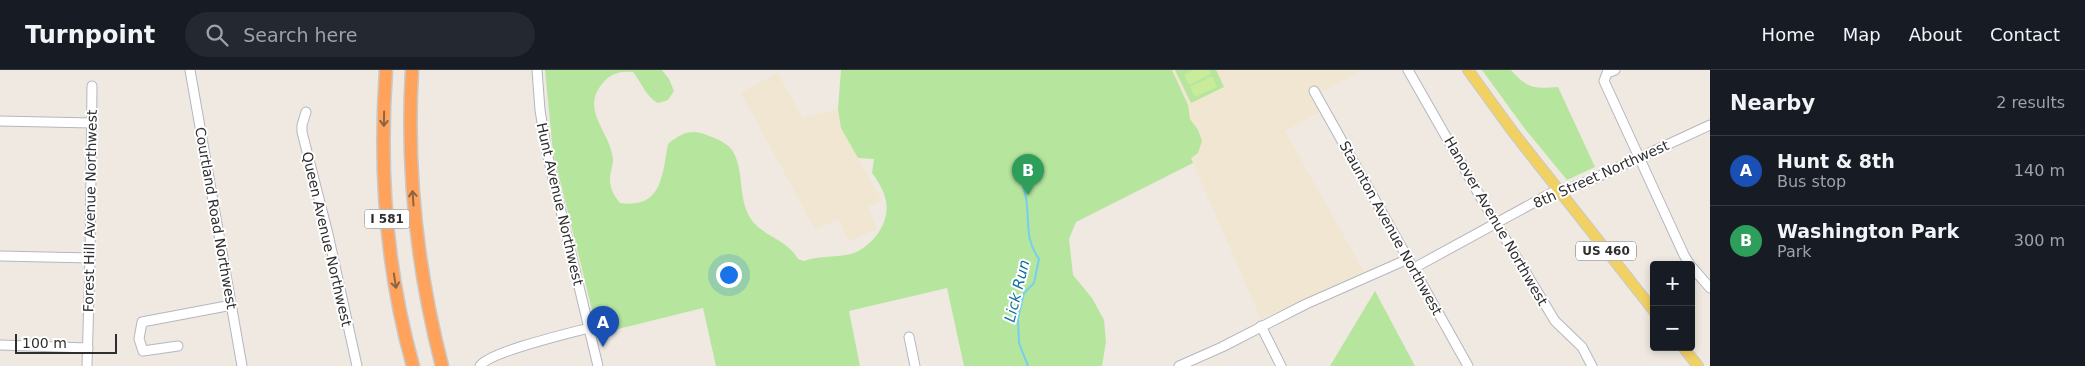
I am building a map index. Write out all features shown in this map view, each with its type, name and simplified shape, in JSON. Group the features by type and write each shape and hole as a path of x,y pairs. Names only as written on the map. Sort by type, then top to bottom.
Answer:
{"highway":[{"name":"I 581","path":"386,70 383,145 387,221 395,284 413,366"},
{"name":"I 581","path":"412,70 410,141 415,224 425,293 442,366"}],"main road":[{"name":"US 460","path":"1468,70 1508,126 1650,306"},
{"path":"1686,351 1698,366"}],"street":[{"name":"Courtland Road Northwest","path":"190,70 242,366"},
{"name":"Hunt Avenue Northwest","path":"537,70 540,110 547,153 598,366"},
{"name":"Hanover Avenue Northwest","path":"1408,70 1496,224 1555,321 1582,347 1592,366"},
{"path":"1615,70 1605,76 1604,81 1688,261"},
{"name":"Forest Hill Avenue Northwest","path":"87,366 92,86"},
{"name":"Staunton Avenue Northwest","path":"1314,91 1468,366"},
{"name":"Queen Avenue Northwest","path":"306,112 302,132 328,234 357,366"},
{"path":"0,121 92,123"},
{"name":"8th Street Northwest","path":"1414,268 1559,190 1585,182 1710,125"},
{"path":"0,256 90,258"},
{"path":"1179,366 1245,336 1261,326 1408,259"},
{"path":"1695,270 1710,288"},
{"path":"178,346 143,351 139,340 142,322 232,305"},
{"path":"1261,326 1281,366"},
{"path":"480,366 487,359 589,328"},
{"path":"909,337 915,366"},
{"path":"0,345 88,348"}],"shaded area":[{"path":"1149,70 1362,70 1311,98 1319,112 1285,131 1364,272 1261,319 1193,163"},
{"path":"777,73 803,118 838,109 841,128 882,200 868,207 877,229 849,241 838,219 815,229 741,93"}],"green space":[{"path":"545,70 662,70 669,79 674,91 668,100 658,103 654,100 633,72 620,72 612,75 605,80 596,94 594,103 595,113 611,150 613,160 610,184 617,199 620,203 634,204 644,201 652,195 658,188 668,144 677,137 697,132 715,138 732,150 739,168 748,215 760,228 789,248 798,259 804,261 854,253 874,239 886,217 885,197 881,186 872,173 874,159 858,158 841,128 838,109 841,70 1172,70 1188,105 1190,119 1198,130 1202,141 1198,153 1191,158 1193,163 1076,222 1069,239 1073,275 1092,298 1104,320 1106,342 1102,366 964,366 947,288 849,311 860,366 716,366 703,308 598,334 553,152"},
{"path":"1175,70 1216,70 1224,87 1191,103"},
{"path":"1193,70 1209,70 1211,74 1189,85 1184,75"},
{"path":"1482,70 1511,70 1526,84 1543,88 1558,87 1595,167 1567,180 1525,129"},
{"path":"1212,76 1217,87 1195,97 1190,87"},
{"path":"1375,291 1415,366 1330,366"}],"waterway":[{"name":"Lick Run","path":"1016,163 1026,198 1029,237 1039,259 1034,283 1024,293 1018,318 1019,343 1028,366"}],"place":[{"name":"Washington Park","path":"1028,195"},
{"name":"Hunt & 8th","path":"603,347"}]}
